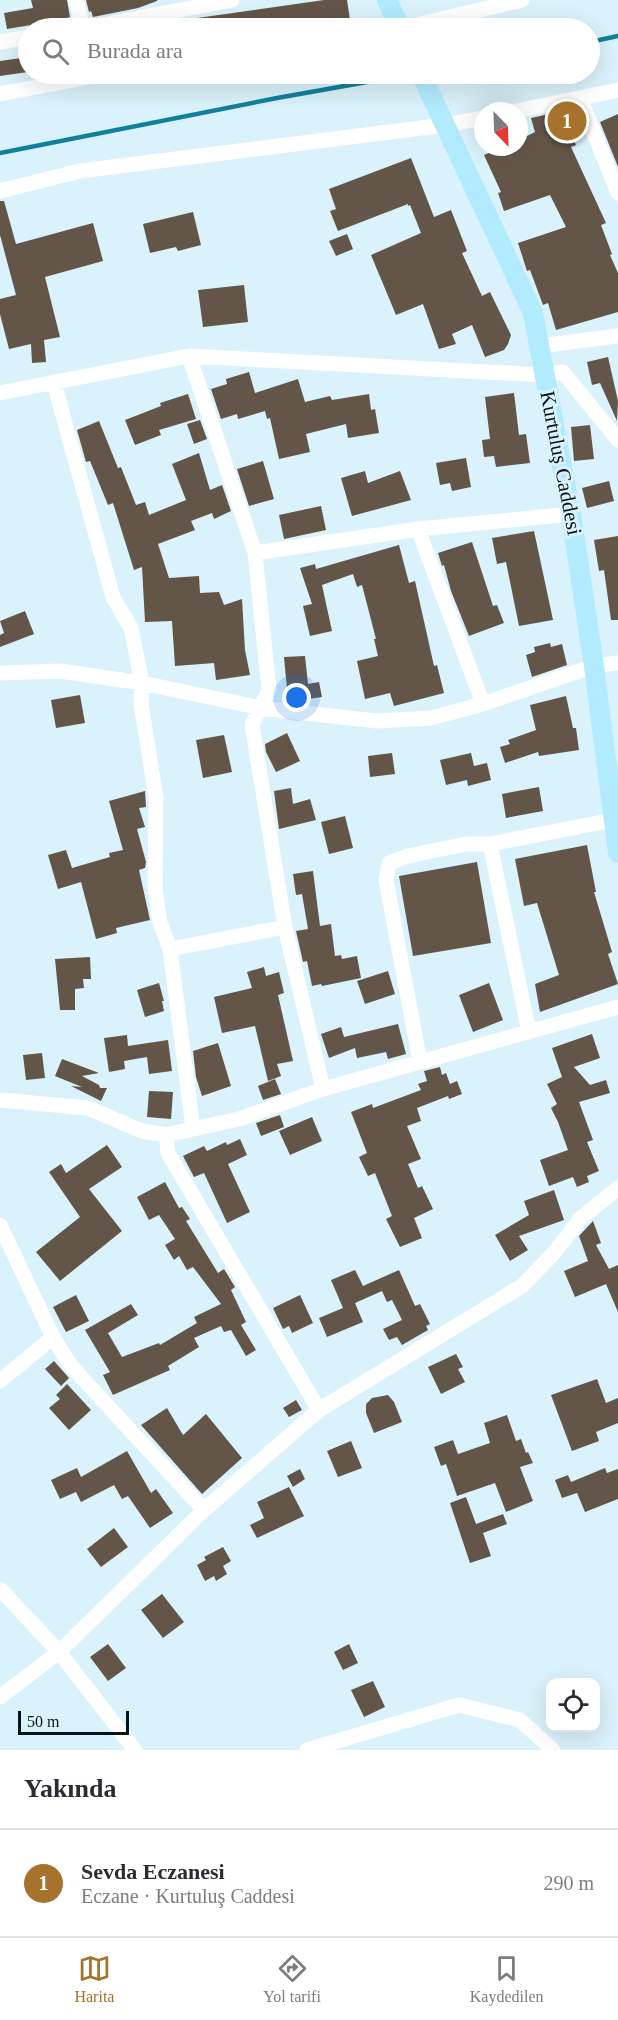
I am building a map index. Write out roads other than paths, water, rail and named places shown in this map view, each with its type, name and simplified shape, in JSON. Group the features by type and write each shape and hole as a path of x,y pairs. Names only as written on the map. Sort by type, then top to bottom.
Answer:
{"main road":[{"path":"387,0 397,18"},
{"name":"Kurtuluş Caddesi","path":"426,84 533,313 571,514 594,666 618,853"}],"street":[{"path":"76,0 82,18"},
{"path":"138,18 232,0"},
{"path":"442,18 522,0"},
{"path":"0,42 18,39"},
{"path":"0,94 49,84"},
{"path":"528,109 618,90"},
{"path":"580,98 618,193"},
{"path":"0,190 80,171 474,120"},
{"path":"539,346 618,336"},
{"path":"189,356 255,553 269,690 252,725 285,927 323,1089"},
{"path":"0,393 189,356 544,375 562,372 618,440"},
{"path":"54,383 112,597 131,628 142,683 141,703 156,798 155,888 160,923 170,949 193,1130"},
{"path":"255,553 418,529 571,514"},
{"path":"418,529 483,704"},
{"path":"0,673 60,670 142,683 261,708 376,721 431,718 483,704 594,666 618,663"},
{"path":"420,1062 386,880 389,863 408,856 466,844 490,844 614,820"},
{"path":"490,844 529,1032"},
{"path":"170,949 285,927"},
{"path":"0,1100 88,1108 142,1131 166,1134 193,1130 239,1119 323,1089 618,1007"},
{"path":"166,1134 168,1153 319,1410"},
{"path":"0,1697 59,1652 204,1510 319,1410 522,1286 553,1254 580,1218 618,1188"},
{"path":"0,1225 53,1337 71,1366 204,1510"},
{"path":"0,1381 53,1337"},
{"path":"0,1589 59,1652 135,1750"},
{"path":"307,1750 459,1705 520,1720 553,1750"}],"waterway":[{"path":"600,40 618,36"},
{"path":"0,153 356,84"}],"place":[{"name":"Sevda Eczanesi","path":"567,121"}]}
